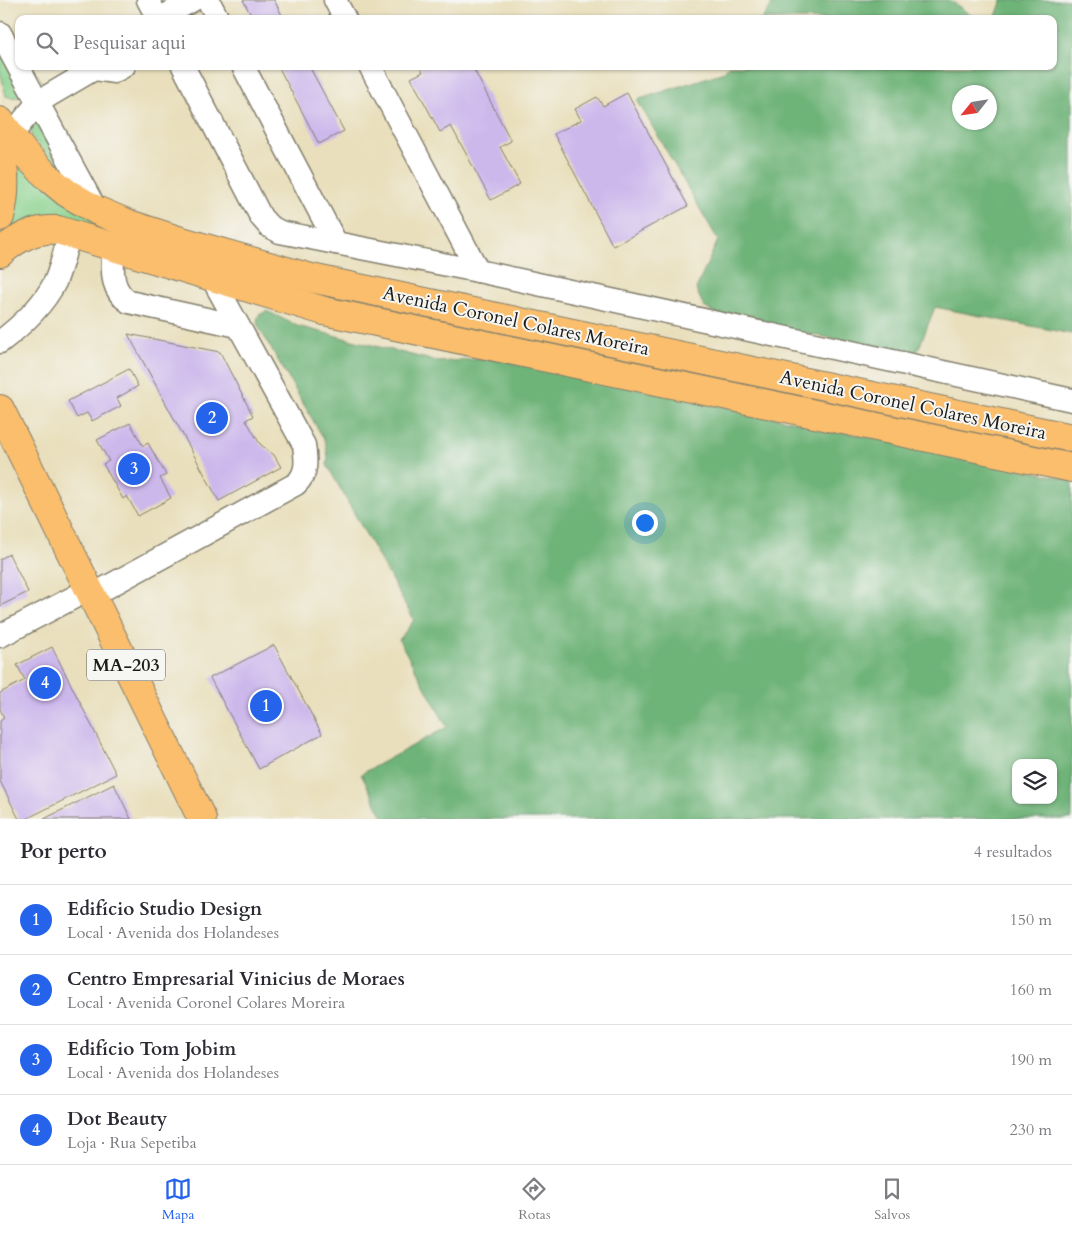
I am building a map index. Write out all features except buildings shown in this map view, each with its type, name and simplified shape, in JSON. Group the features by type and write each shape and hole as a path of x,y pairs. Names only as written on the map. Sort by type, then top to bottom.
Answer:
{"main road":[{"name":"Avenida Coronel Colares Moreira","path":"3,141 24,153 67,193 96,210 129,224 178,240 311,278 1072,438"},
{"path":"0,217 5,196 3,141"},
{"name":"Avenida Coronel Colares Moreira","path":"0,253 18,239 40,230 58,230 324,311 1072,468"},
{"name":"MA-203","path":"0,409 202,819"},
{"path":"0,435 49,511"}],"street":[{"path":"148,0 156,15"},
{"path":"165,15 193,0"},
{"path":"335,0 343,15"},
{"path":"0,33 15,60"},
{"path":"20,70 96,210"},
{"path":"3,141 38,102 90,70"},
{"path":"185,70 261,217 269,226 280,232 478,272 1072,400"},
{"path":"245,70 336,243"},
{"path":"372,70 478,272"},
{"path":"0,342 35,310 54,283 70,233"},
{"path":"113,246 114,286 122,298 129,302 238,326"},
{"path":"0,636 90,593 296,484 301,479 306,464 304,445 211,276"}],"green space":[{"path":"775,0 950,0 971,15 765,15"},
{"path":"1002,0 1072,0 1072,334 935,307 917,353 727,320 704,307 696,289 718,240 637,100 725,70 1057,70 1057,15 996,15"},
{"path":"0,46 24,93 18,96 6,96 0,70"},
{"path":"36,116 65,170 59,168 31,136 33,120"},
{"path":"15,161 106,225 109,231 74,218 53,214 35,218 8,231 18,196"},
{"path":"267,311 297,326 439,362 492,358 1072,480 1072,819 384,819 361,774 447,727 399,640 414,620 327,465 328,457 325,441 258,326 257,320 259,315"}],"place":[{"name":"Centro Empresarial Vinicius de Moraes","path":"212,418"},
{"name":"Edifício Tom Jobim","path":"134,469"},
{"name":"Dot Beauty","path":"45,683"},
{"name":"Edifício Studio Design","path":"266,706"}]}
